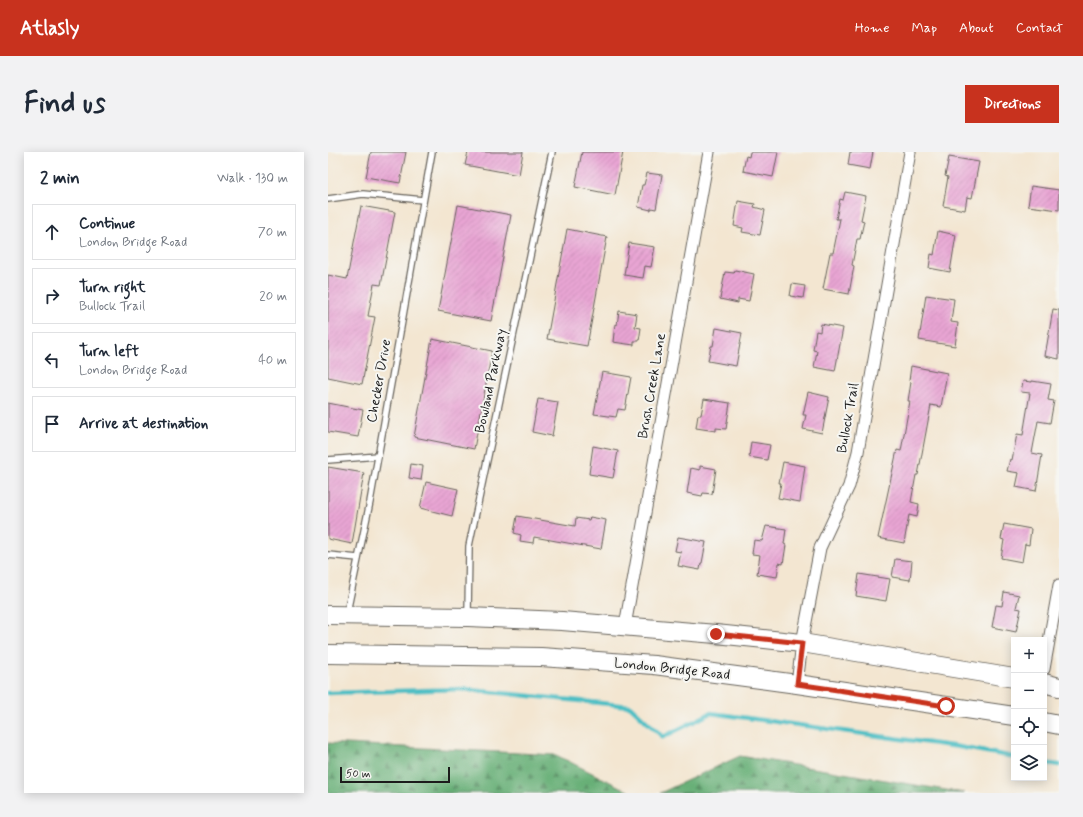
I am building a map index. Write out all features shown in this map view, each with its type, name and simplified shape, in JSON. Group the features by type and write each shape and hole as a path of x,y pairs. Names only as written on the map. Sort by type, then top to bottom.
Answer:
{"main road":[{"path":"328,615 347,614 468,617 562,621 716,634 802,643 1011,678"},
{"name":"London Bridge Road","path":"328,654 541,657 654,665 797,684 1011,716"},
{"path":"1047,684 1059,687"},
{"path":"1047,723 1059,725"}],"street":[{"name":"Brush Creek Lane","path":"624,626 709,152"},
{"name":"Bullock Trail","path":"797,684 802,643 820,548 849,486 858,452 910,152"},
{"path":"1047,652 1059,585"}],"lane":[{"name":"Checker Drive","path":"347,614 378,456 432,152"},
{"name":"Bowland Parkway","path":"468,617 469,546 552,152"},
{"path":"328,199 363,194 423,200"},
{"path":"328,460 378,456"},
{"path":"328,556 358,558"}],"green space":[{"path":"328,743 556,755 632,793 328,793"},
{"path":"740,756 964,793 660,793"}],"building":[{"path":"371,152 406,152 400,183 366,177"},
{"path":"468,152 523,152 519,175 465,165"},
{"path":"582,152 623,152 615,195 575,187"},
{"path":"750,152 778,152 773,177 743,171 746,156 749,157"},
{"path":"850,152 873,152 870,169 848,165"},
{"path":"949,157 979,162 972,198 967,197 965,210 943,206 948,177 945,176"},
{"path":"647,173 662,175 656,209 651,208 651,210 638,207 642,185 644,185"},
{"path":"1031,186 1059,190 1059,210 1028,206"},
{"path":"845,192 866,196 861,220 864,221 860,239 857,239 852,265 854,266 849,294 823,289 830,253 833,253 840,219 836,219 840,199 843,200"},
{"path":"738,201 755,204 754,207 765,210 760,235 742,232 743,228 734,226"},
{"path":"458,205 511,215 491,321 438,311"},
{"path":"361,206 395,212 381,285 374,284 368,316 375,317 362,384 328,377 328,275 347,279"},
{"path":"567,229 607,237 587,346 547,339"},
{"path":"938,231 956,235 950,272 929,268 931,254 934,255"},
{"path":"629,243 655,247 651,267 645,266 643,278 624,275"},
{"path":"735,270 754,274 749,301 738,299 738,303 720,299 725,272 734,273"},
{"path":"792,284 805,286 803,298 790,296"},
{"path":"926,295 954,299 951,322 958,323 955,346 919,340"},
{"path":"1053,309 1059,310 1059,359 1045,356"},
{"path":"619,311 637,314 635,327 641,328 639,341 634,341 634,345 613,342 615,324 617,325"},
{"path":"821,324 843,328 835,371 814,367 817,351 813,350 816,331 820,332"},
{"path":"716,328 742,333 736,366 708,361 711,346 713,346"},
{"path":"432,339 492,351 474,449 414,437"},
{"path":"911,366 947,373 941,407 931,405 918,475 916,475 911,502 919,504 917,517 909,515 904,543 878,538 897,450 901,451 910,401 908,401 911,382 909,381"},
{"path":"602,372 631,377 625,410 618,409 616,417 594,414"},
{"path":"1023,381 1051,384 1048,400 1054,401 1050,423 1038,421 1032,453 1042,455 1036,491 1016,487 1019,473 1007,471 1010,459 1012,460 1017,434 1023,435 1030,393 1021,392"},
{"path":"808,392 829,397 822,433 803,429 806,415 803,415"},
{"path":"538,399 558,402 552,436 532,432"},
{"path":"704,399 730,403 726,429 716,428 716,431 696,428 698,415 701,415"},
{"path":"328,403 363,410 358,437 328,432"},
{"path":"751,442 770,445 767,460 749,457"},
{"path":"593,446 618,451 613,478 589,474"},
{"path":"783,462 805,466 800,502 778,498"},
{"path":"411,464 423,466 421,480 409,478"},
{"path":"700,466 716,469 712,494 703,493 702,496 687,493 691,468 700,470"},
{"path":"328,467 364,473 352,544 328,539"},
{"path":"426,482 458,489 452,516 420,508"},
{"path":"517,516 575,526 576,518 589,520 590,517 606,520 601,549 534,537 533,543 520,541 521,535 514,533"},
{"path":"1004,524 1031,529 1029,545 1025,544 1022,562 1001,558 1004,540 1001,539"},
{"path":"766,526 786,529 784,544 786,545 783,564 779,563 777,577 757,574 760,555 752,554 754,540 762,541"},
{"path":"678,537 706,542 700,570 678,566 681,552 675,551"},
{"path":"895,559 912,561 910,580 892,577"},
{"path":"859,574 890,579 886,601 856,596"},
{"path":"1004,592 1019,595 1016,608 1021,609 1016,632 992,627 996,605 1002,606"}],"waterway":[{"path":"328,693 461,689 630,706 663,737 711,713 959,747 1011,756"},
{"path":"1047,763 1059,765"}],"route":[{"path":"716,634 802,643 797,684 946,706"}]}
